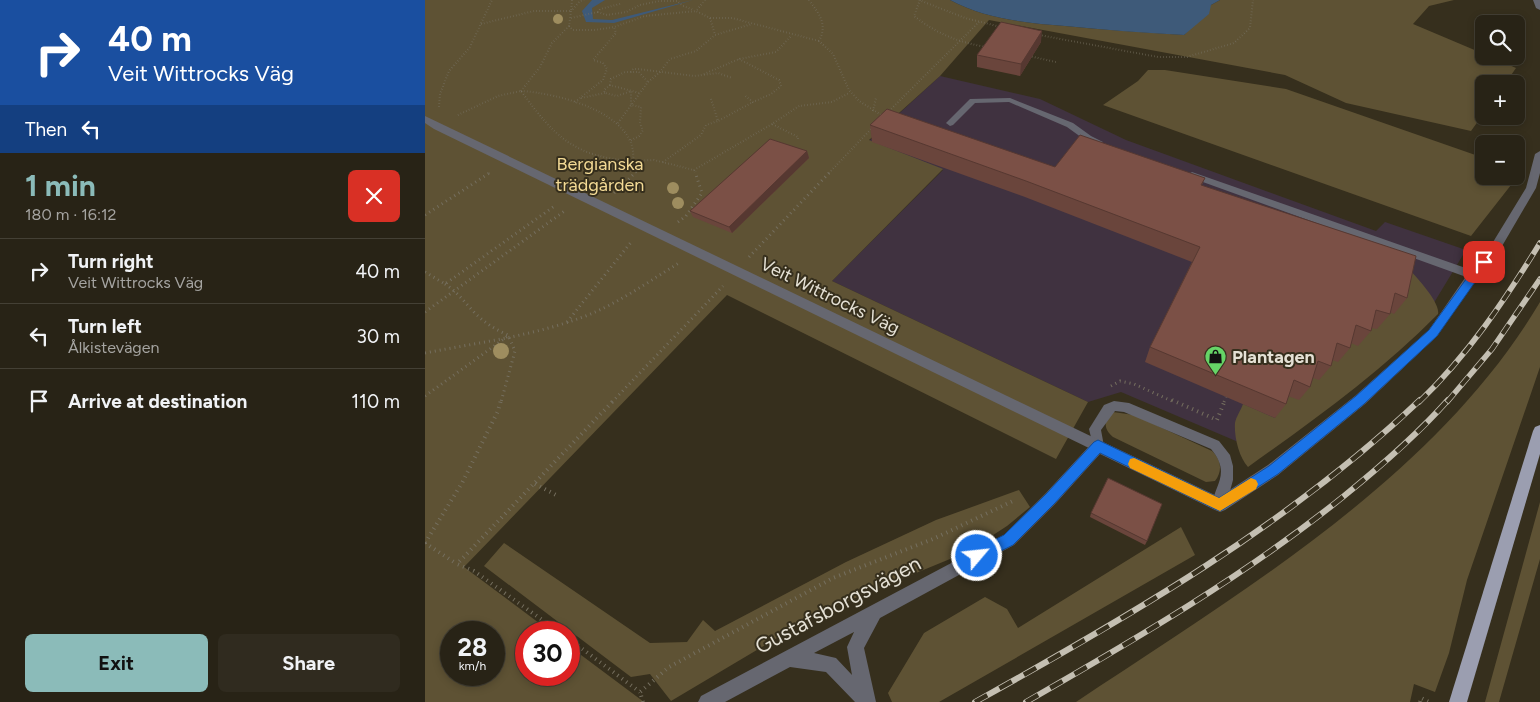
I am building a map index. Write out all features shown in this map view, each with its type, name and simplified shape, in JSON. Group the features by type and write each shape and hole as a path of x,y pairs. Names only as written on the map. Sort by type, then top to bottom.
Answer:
{"main road":[{"path":"1458,702 1540,430"}],"street":[{"path":"1537,0 1540,8"},
{"name":"Veit Wittrocks Väg","path":"425,119 437,128 1220,505"},
{"path":"1220,505 1273,470 1360,400 1433,333 1473,274 1494,250 1531,188 1540,154"},
{"name":"Gustafsborgsvägen","path":"707,702 1009,540 1051,498 1098,446"},
{"path":"867,701 855,647 875,611"},
{"path":"786,658 830,664 867,701"}],"lane":[{"path":"950,123 973,101 1010,100 1070,124 1088,138 1107,145"},
{"path":"1182,172 1473,274"},
{"path":"1098,446 1095,429 1108,408 1114,406 1125,407 1215,445 1225,455 1228,468 1220,505"}],"path":[{"path":"437,128 440,94 449,71 470,47 492,0"},
{"path":"521,90 540,67 552,43 569,26 573,0"},
{"path":"481,24 533,11 571,11 580,1 584,0"},
{"path":"569,26 573,30 595,30 614,27 645,16 695,11 705,0"},
{"path":"809,0 824,23 825,32 819,41"},
{"path":"989,48 960,43 933,31 914,16 919,0 965,18 1007,28"},
{"path":"1035,34 1158,57 1187,57 1234,43 1250,28 1253,0"},
{"path":"571,18 598,12 607,15 626,12 639,5 659,1 677,1 683,6 710,18 732,18 819,41 833,54 849,90 873,111 884,116"},
{"path":"598,12 608,5 619,4"},
{"path":"710,18 715,34"},
{"path":"457,564 884,116 960,43 979,22"},
{"path":"618,123 639,93 670,59 696,50 715,34 752,24"},
{"path":"575,102 603,80 607,69 603,64 593,60 615,33 614,27"},
{"path":"702,75 722,64 738,59 776,52 791,35"},
{"path":"1027,56 1056,62"},
{"path":"663,162 701,135 705,125 718,121 771,94 781,86 779,80 738,59"},
{"path":"631,72 633,69 638,69 702,75 718,74 732,78"},
{"path":"605,93 603,90 610,85 611,79 625,72 639,72 648,82"},
{"path":"610,85 639,93"},
{"path":"437,128 472,107 521,90 575,102 618,123 635,152 633,161 636,173 618,188 602,207"},
{"path":"521,90 539,116 568,142 595,156 633,161 654,160 694,170 802,105 822,105 840,100 849,93"},
{"path":"580,98 588,98 605,93 617,96 631,91"},
{"path":"631,91 631,105"},
{"path":"744,95 753,102"},
{"path":"873,111 876,98"},
{"path":"711,99 718,121"},
{"path":"630,141 639,136 643,130 640,124 641,107 631,105"},
{"path":"772,124 798,137 798,139"},
{"path":"425,215 493,171 485,166"},
{"path":"661,235 686,216 702,193 694,170"},
{"path":"425,312 582,198"},
{"path":"445,284 559,203 551,199"},
{"path":"567,322 643,227"},
{"path":"425,352 567,322 594,312 629,294 696,252"},
{"path":"425,272 455,290 473,311 493,328 508,335 515,351 498,411 462,482 425,543 457,564 474,571 544,621"},
{"path":"425,396 508,335"},
{"path":"1217,420 1226,397"},
{"path":"535,484 558,496"},
{"path":"641,692 669,667 833,578 933,539 1014,502 1019,497"},
{"path":"580,648 641,692 643,702"},
{"path":"1420,702 1421,698 1429,702"}],"shaded area":[{"path":"940,76 1040,99 1126,140 1376,231 1385,222 1466,250 1432,306 1264,453 1121,392 1088,402 832,281 943,170 869,141"}],"green space":[{"name":"Bergianska trädgården","path":"425,0 950,0 977,12 1006,19 1050,25 1184,35 1211,5 1220,0 1454,0 1429,6 1413,24 1475,50 1475,65 1509,65 1516,68 1511,75 1475,75 1475,125 1471,131 1346,103 1285,75 989,20 940,76 869,140 943,169 832,281 1088,402 1056,459 727,295 464,567 536,621 515,621 515,686 580,686 580,654 644,702 425,702"},
{"path":"1148,70 1165,70 1286,89 1475,155 1475,185 1511,185 1471,236 1103,105 1138,81"},
{"path":"1400,260 1435,301 1438,314 1370,376 1248,467 1238,447 1235,434 1236,421 1243,404 1275,418 1283,394 1307,376 1344,340 1382,309 1394,313"},
{"path":"1540,302 1540,367 1467,580 1449,653 1435,692 1414,684 1410,702 1076,702 1268,573 1331,526 1391,476 1447,423 1497,365"},
{"path":"1113,412 1134,415 1212,451 1220,465 1218,477 1215,481 1206,482 1113,437 1106,429 1106,418"},
{"path":"1019,490 1030,507 1007,526 967,552 819,613 671,701 650,674 631,677 580,638 580,621 557,621 484,566 504,543 650,643 687,642 703,620 715,631 846,562 936,520"},
{"path":"1540,502 1540,559 1499,702 1485,702"},
{"path":"1181,527 1195,555 939,702 892,702 888,693 924,633 985,597 1007,609 1018,628"}],"water":[{"path":"592,0 605,0 592,8 593,19 612,20 693,0 614,23 586,22 582,11"},
{"path":"950,0 1220,0 1211,5 1209,14 1184,35 1050,25 1006,19 977,12"}],"building":[{"path":"1001,22 1042,31 1021,64 977,55"},
{"path":"887,109 1055,167 1080,135 1205,178 1201,185 1416,256 1407,298 1395,293 1390,314 1376,310 1371,331 1356,325 1350,348 1337,343 1331,366 1318,361 1310,387 1294,380 1286,404 1150,347 1200,247 1026,181 870,125"},
{"path":"770,139 807,151 729,227 690,211"},
{"path":"1108,478 1162,504 1147,541 1091,513"}],"railway":[{"path":"1419,402 1470,346 1540,243"},
{"path":"1447,402 1492,349 1540,279"},
{"path":"975,702 1150,601 1263,527 1370,445 1420,400"},
{"path":"1026,702 1149,630 1268,553 1344,496 1411,438 1448,400"}],"slow traffic":[{"path":"1134,464 1220,505 1251,484"}],"place":[{"name":"Plantagen","path":"1216,376"}],"route":[{"path":"977,556 1009,540 1051,498 1098,446 1220,505 1273,470 1360,400 1433,333 1473,274 1484,262"}]}
